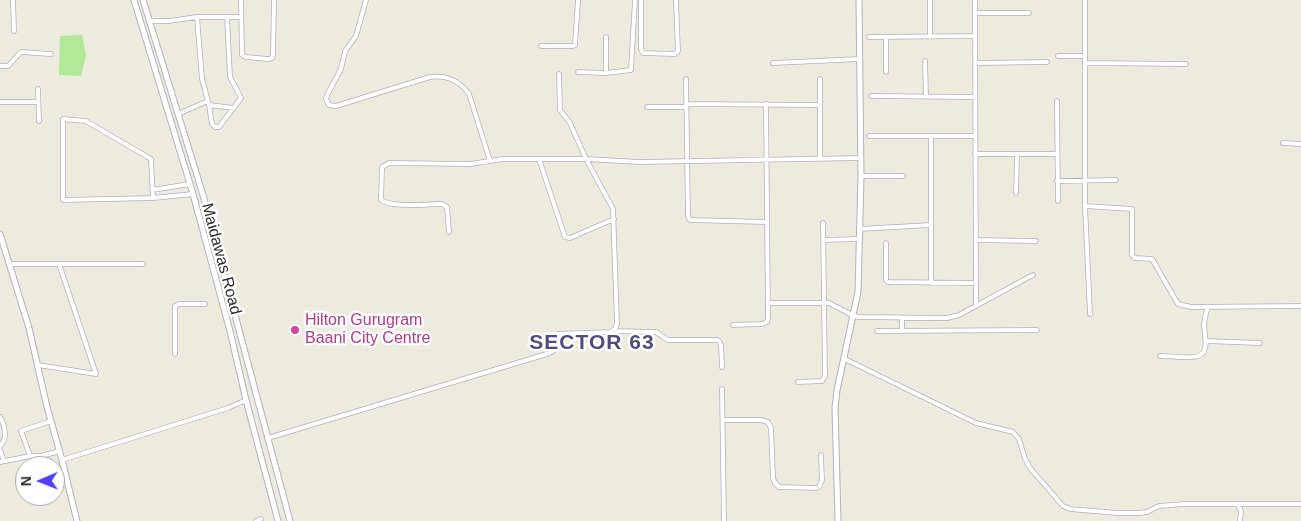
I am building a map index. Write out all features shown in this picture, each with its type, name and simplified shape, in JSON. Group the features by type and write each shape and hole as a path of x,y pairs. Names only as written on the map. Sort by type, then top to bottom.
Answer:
{"street":[{"path":"13,0 14,31"},
{"name":"Maidawas Road","path":"134,0 193,194 278,521"},
{"name":"Maidawas Road","path":"144,0 204,195 290,521"},
{"path":"241,0 242,55 246,57 272,58 274,0"},
{"path":"366,0 356,36 345,51 341,69 327,95 326,98 330,105 336,106 430,77 443,77 462,85 469,94 490,161"},
{"path":"541,46 575,45 578,0"},
{"path":"578,72 606,73 628,71 632,67 635,0"},
{"path":"641,0 641,50 643,53 675,54 678,51 676,0"},
{"path":"838,521 835,408 837,390 858,292 861,176 859,0"},
{"path":"930,0 930,36"},
{"path":"976,0 976,305"},
{"path":"1085,0 1085,206 1090,314"},
{"path":"976,13 1029,13"},
{"path":"150,21 169,21 197,17 241,17"},
{"path":"197,17 202,79 212,124 215,127 219,127 241,98 230,77 227,17"},
{"path":"869,37 976,36"},
{"path":"606,37 606,73"},
{"path":"886,37 886,72"},
{"path":"0,66 8,66 21,52 51,54"},
{"path":"1058,56 1085,56"},
{"path":"774,63 859,59"},
{"path":"925,62 926,96"},
{"path":"975,63 1047,62"},
{"path":"1086,63 1186,64"},
{"path":"559,74 560,110 570,123 586,159 611,204 614,219 617,324 612,331"},
{"path":"686,79 688,217 690,220 766,222"},
{"path":"820,79 820,158"},
{"path":"38,89 39,121"},
{"path":"871,96 975,97"},
{"path":"0,102 38,102"},
{"path":"1057,102 1058,201"},
{"path":"178,114 208,103 234,108"},
{"path":"732,325 765,324 768,318 766,104"},
{"path":"647,107 766,104 820,105"},
{"path":"153,198 151,159 86,121 64,119 63,200 153,198 193,194"},
{"path":"870,136 975,136"},
{"path":"930,136 931,283"},
{"path":"1283,143 1301,144"},
{"path":"976,154 1057,154"},
{"path":"1016,193 1017,154"},
{"path":"449,232 447,207 442,204 395,204 381,200 382,167 389,164 470,164 497,159 686,162 861,158"},
{"path":"539,159 565,237 570,238 614,219"},
{"path":"861,176 903,176"},
{"path":"1057,181 1116,180"},
{"path":"152,190 190,184"},
{"path":"1085,206 1132,209 1132,255 1133,257 1152,259 1178,304 1190,307 1301,306"},
{"path":"798,382 819,382 824,379 823,223"},
{"path":"859,229 931,225"},
{"path":"0,234 29,328 61,456"},
{"path":"824,240 859,239"},
{"path":"976,240 1036,241"},
{"path":"886,244 886,280 888,282 976,283"},
{"path":"9,264 143,264"},
{"path":"38,365 96,374 59,264"},
{"path":"768,303 832,304 854,316 902,318 954,317 1034,275"},
{"path":"174,354 175,306 179,304 205,304"},
{"path":"1160,356 1198,356 1205,352 1207,341 1204,324 1208,306"},
{"path":"902,318 902,331"},
{"path":"230,331 239,328"},
{"path":"877,331 1037,330"},
{"path":"268,438 550,353 554,350 551,339 558,334 612,331 656,332 668,340 717,340 722,345 722,366"},
{"path":"1207,341 1260,343"},
{"path":"845,359 976,423 1013,432 1019,439 1030,468 1066,507 1118,513 1140,513 1165,505 1301,504"},
{"path":"722,389 724,521"},
{"path":"65,459 228,408 246,400"},
{"path":"0,417 5,427 5,435 4,442 0,446"},
{"path":"722,420 761,420 768,422 771,428 773,478 774,483 779,487 819,487 822,480 821,455"},
{"path":"30,456 21,431 51,421"},
{"path":"0,450 2,462 15,459"},
{"path":"41,456 60,451"},
{"path":"65,472 77,521"},
{"path":"1238,505 1241,512 1240,521"}],"green space":[{"path":"82,35 86,55 81,76 59,75 60,36"}],"place":[{"name":"Hilton Gurugram Baani City Centre","path":"295,330"}],"district":[{"name":"SECTOR 63","path":"592,343"}]}
